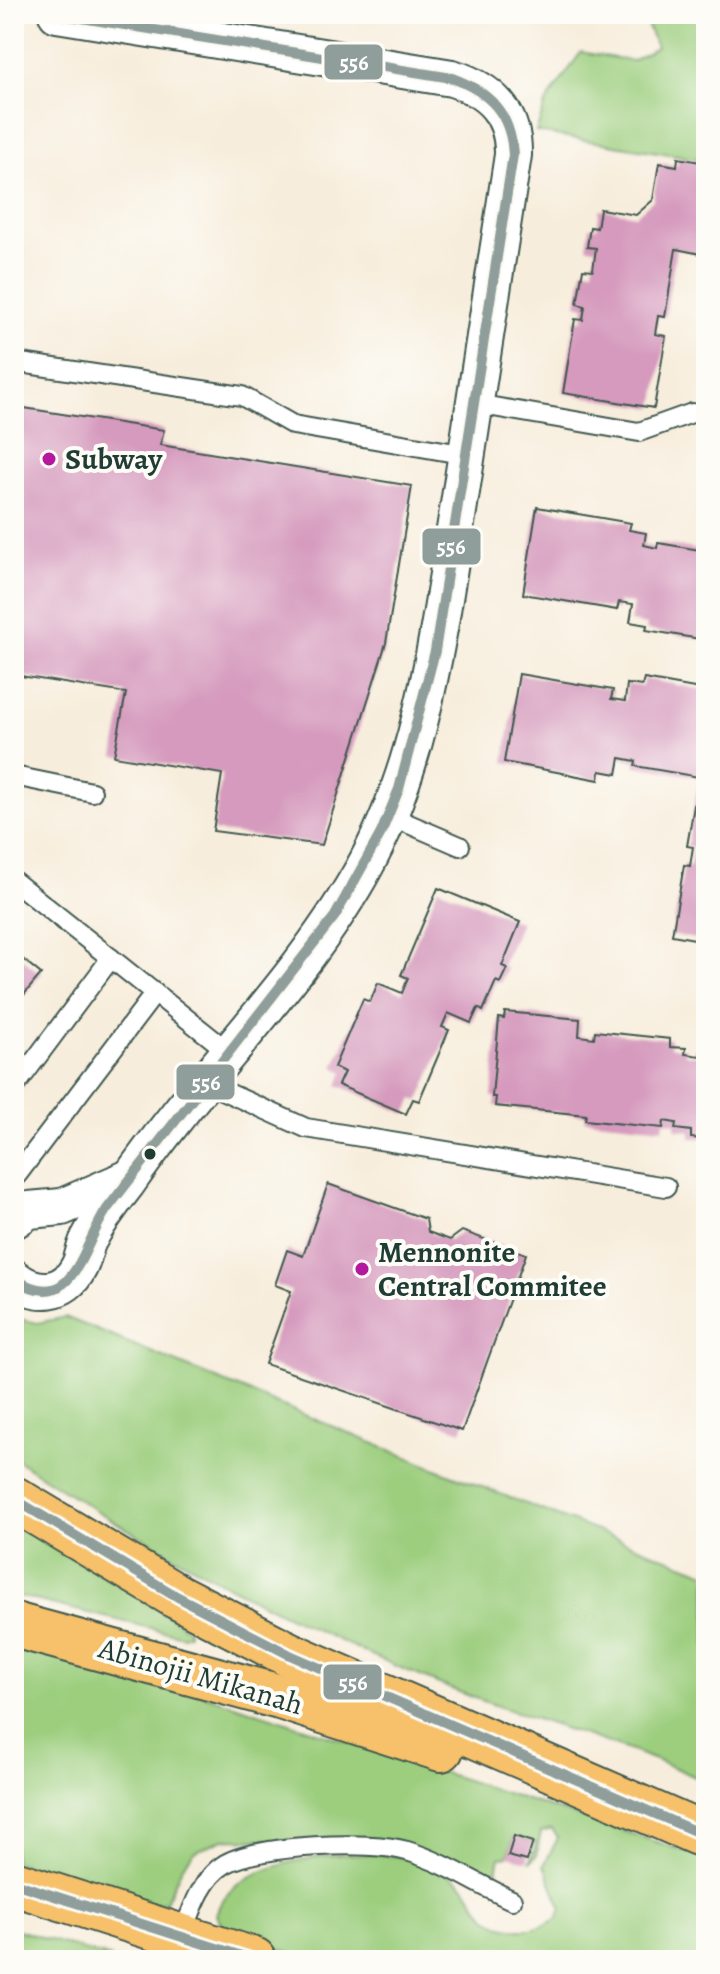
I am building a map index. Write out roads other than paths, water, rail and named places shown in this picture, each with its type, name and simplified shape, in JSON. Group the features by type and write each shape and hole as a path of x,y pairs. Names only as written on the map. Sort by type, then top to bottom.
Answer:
{"main road":[{"path":"14,1499 178,1597 276,1648 702,1835"},
{"name":"Abinojii Mikanah","path":"14,1625 280,1697 702,1835"},
{"path":"14,1883 254,1960"}],"street":[{"path":"14,1278 25,1287 40,1291 54,1290 69,1282 80,1267 89,1238 129,1178 338,912 362,872 388,815 418,731 437,641 476,404 513,143 513,132 501,108 479,87 452,78 57,14"},
{"path":"18,1200 62,1207 129,1178"}],"lane":[{"path":"14,362 242,396 293,425 467,455"},
{"path":"476,404 639,432 692,413"},
{"path":"14,776 92,792"},
{"path":"388,815 460,846"},
{"path":"14,881 230,1053"},
{"path":"14,1088 111,958"},
{"path":"18,1200 155,993"},
{"path":"206,1083 306,1128 666,1187"},
{"path":"182,1936 205,1883 224,1865 248,1856 320,1847 349,1844 405,1850 512,1900"}],"place":[{"name":"Subway","path":"49,459"},
{"name":"Mennonite Central Commitee","path":"362,1269"}]}
